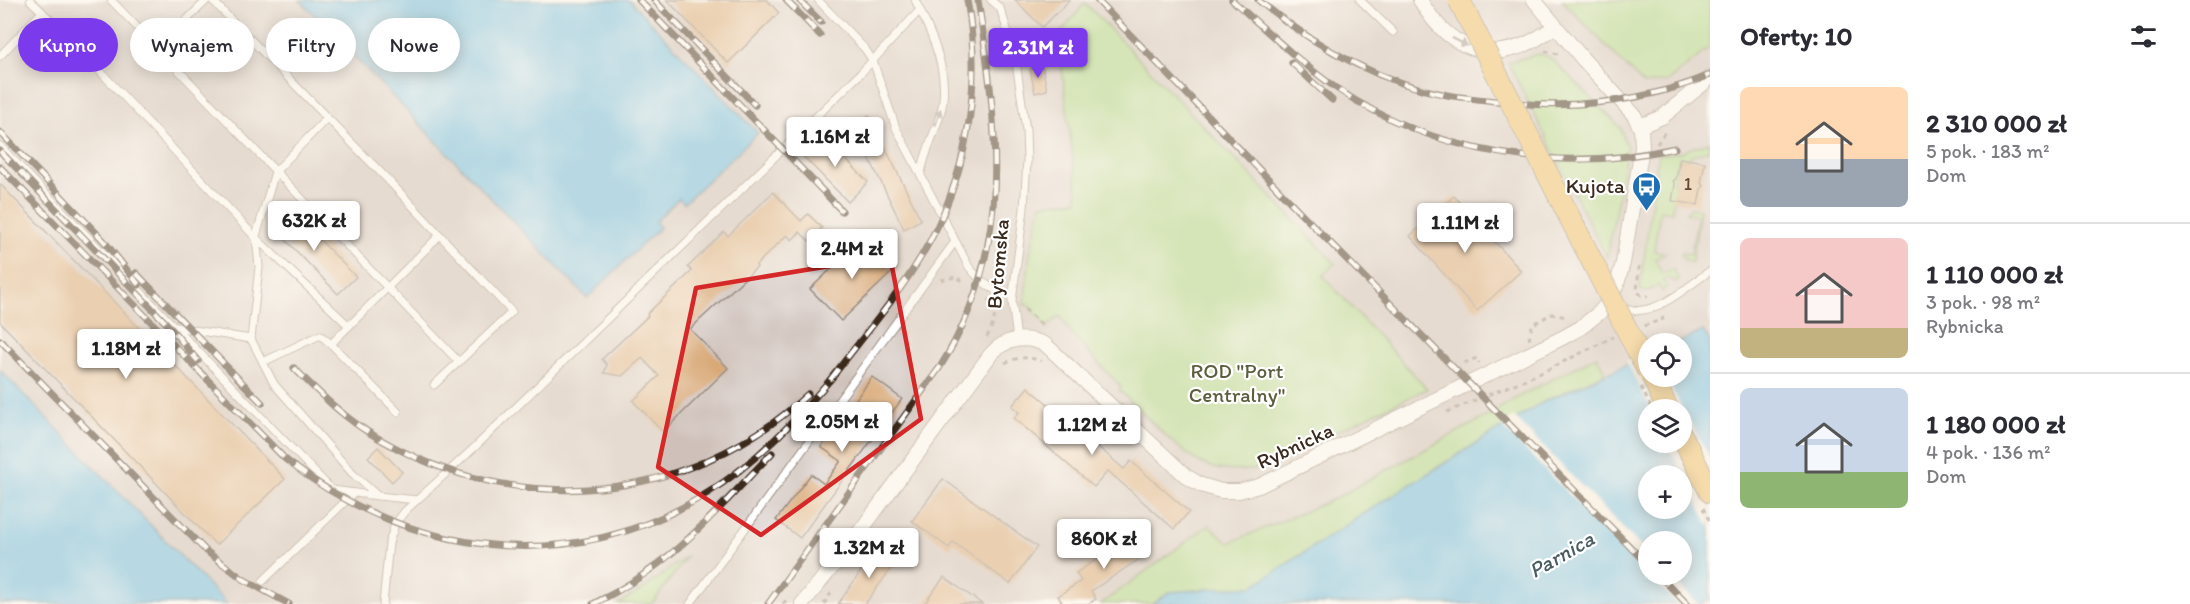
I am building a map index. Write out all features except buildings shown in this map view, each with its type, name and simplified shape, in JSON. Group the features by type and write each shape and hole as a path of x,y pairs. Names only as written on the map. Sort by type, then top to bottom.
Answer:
{"main road":[{"path":"1459,0 1638,350"},
{"path":"1691,453 1710,492"}],"street":[{"path":"1420,0 1447,35 1461,44 1478,49 1501,50 1524,46 1540,38 1555,26"},
{"path":"1534,0 1589,67 1631,111 1640,126 1642,147 1624,257 1617,284 1609,301"},
{"path":"1640,126 1662,117 1710,78"},
{"name":"Rybnicka","path":"1017,339 1035,340 1050,348 1191,479 1214,489 1236,491 1259,486 1309,463 1564,337 1594,318 1609,301"},
{"name":"Bytomska","path":"802,604 850,545 991,354 1004,343 1017,339"}],"lane":[{"path":"30,0 256,238 349,326"},
{"path":"111,0 130,20"},
{"path":"190,18 209,0 327,118 512,312 434,385"},
{"path":"818,0 865,49 873,61 896,128 921,172 954,243 976,276 1001,294 1012,296"},
{"path":"915,0 937,50 943,86 940,114 925,154 921,172"},
{"name":"Bytomska","path":"991,0 1000,8 1010,38 1026,130 1024,208 1012,296 1017,339"},
{"path":"1360,0 1393,32"},
{"path":"383,604 389,543 395,524 417,500 475,447 873,61 920,10"},
{"path":"0,56 42,12"},
{"path":"179,72 459,362"},
{"path":"327,118 275,172 256,238 259,267 251,339 274,384 352,473 378,496"},
{"path":"0,146 332,490 417,500"},
{"path":"331,344 440,235"},
{"path":"690,604 954,243"},
{"path":"1609,301 1631,311 1645,311 1710,272"},
{"path":"175,327 251,339"},
{"path":"263,362 320,335 398,412"},
{"path":"263,581 354,493"}],"path":[{"path":"1655,150 1660,138"},
{"path":"1640,260 1637,291 1644,296 1652,294 1654,300"},
{"path":"938,283 946,278 956,277 971,286"},
{"path":"982,295 990,302 994,310 994,321 986,338"},
{"path":"1012,296 1044,327"},
{"path":"1638,328 1663,319 1660,313"},
{"path":"1446,412 1543,372 1619,334"},
{"path":"1001,366 1012,359 1021,358 1035,359 1046,364"},
{"path":"1464,363 1477,358 1482,367"},
{"path":"824,604 838,585"},
{"path":"783,604 792,593"}],"highlighted area":[{"path":"890,256 921,419 761,535 658,467 696,288"}],"shaded area":[{"path":"0,0 300,0 317,18 266,18 266,72 356,72 356,58 587,298 660,227 655,222 679,198 684,203 758,133 629,0 1710,0 1710,341 1703,331 1692,336 1692,333 1638,333 1638,359 1605,373 1596,357 1518,397 1332,500 1229,543 1209,526 1101,604 227,604 0,370"}],"green space":[{"path":"1562,0 1710,0 1710,47 1668,81 1644,85"},
{"name":"ROD \"Port Centralny\"","path":"1085,3 1335,263 1323,276 1427,389 1254,470 1222,470 1193,458 1160,430 1119,390 1121,387 1073,336 1060,316 1047,327 1028,305 1024,305 1030,252 1041,204 1078,200 1058,36"},
{"path":"1539,54 1554,61 1620,127 1627,147 1607,258 1508,62"},
{"path":"1710,142 1708,150 1690,156 1689,159 1679,158 1673,182 1675,185 1672,212 1660,210 1654,251 1666,253 1655,259 1662,273 1673,269 1679,280 1671,281 1668,277 1663,280 1667,287 1662,291 1659,285 1646,292 1642,291 1640,289 1658,155 1680,152"},
{"path":"1691,208 1700,209 1692,263 1684,259 1681,253 1691,254 1698,216 1686,213"},
{"path":"1597,356 1605,373 1545,401 1382,502 1253,586 1169,592 1153,604 1101,604 1209,525 1229,543 1332,500"},
{"path":"687,556 652,604 618,604 645,588"}],"water":[{"path":"300,0 629,0 758,133 684,203 679,198 655,222 660,227 587,298 369,72 460,72 460,18 368,18 368,71 356,58 356,18 317,18"},
{"name":"Parnica","path":"1703,331 1710,341 1710,600 1703,604 1153,604 1169,592 1253,586 1382,502 1545,401 1638,359 1638,387 1692,387 1692,336"},
{"path":"0,370 227,604 0,604"}],"pier":[{"path":"1638,356 1638,384 1626,361"},
{"path":"1640,387 1671,387 1677,399 1646,399"},
{"path":"1514,417 1638,544 1638,564 1501,425"},
{"path":"1692,426 1710,458 1710,527 1692,492 1692,465 1678,465 1672,453 1692,453"},
{"path":"1658,585 1679,585 1698,604 1677,604"}],"railway":[{"path":"639,0 842,211"},
{"path":"654,0 755,105"},
{"path":"786,0 820,35"},
{"path":"799,0 821,22"},
{"path":"830,380 912,271 938,226 950,196 960,164 972,99 972,33 967,0"},
{"path":"768,604 940,367 964,323 980,278 990,233 994,188 994,142 991,95 978,0"},
{"path":"1097,0 1298,210 1638,555"},
{"path":"1232,0 1296,57 1336,88 1374,111 1415,129 1456,143 1500,153 1543,158 1587,159 1631,156 1675,148"},
{"path":"1258,0 1300,32 1346,59 1396,81 1453,96 1523,104 1605,102 1658,92 1710,75"},
{"path":"1292,63 1332,100"},
{"path":"0,132 104,241 139,285"},
{"path":"0,151 168,325 198,361"},
{"path":"0,167 285,459 333,492 384,518 437,535 492,545 548,546 603,537 657,520 709,492 744,467 807,407 835,374"},
{"path":"136,273 262,403"},
{"path":"0,340 206,551 243,579 289,604"},
{"path":"294,368 344,415 378,438 432,464 487,481 544,489 600,488 656,478 710,459 761,431 808,394"},
{"path":"593,604 621,589 669,556 710,518 772,453"},
{"path":"1669,585 1687,604"}],"place":[{"name":"Kujota","path":"1646,212"}]}
